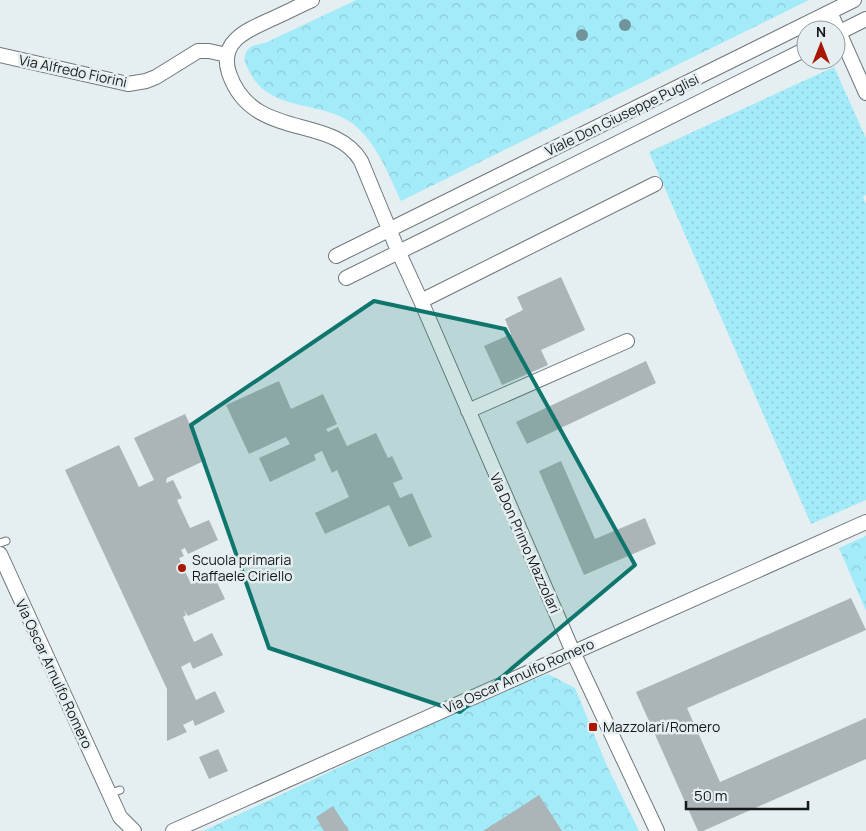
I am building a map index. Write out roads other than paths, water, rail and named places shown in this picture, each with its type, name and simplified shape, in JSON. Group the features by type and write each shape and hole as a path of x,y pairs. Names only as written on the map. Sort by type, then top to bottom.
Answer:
{"street":[{"path":"227,55 231,45 244,32 312,0"},
{"name":"Viale Don Giuseppe Puglisi","path":"336,256 854,0"},
{"path":"830,12 833,20"},
{"path":"846,29 866,18"},
{"path":"846,50 866,93"},
{"name":"Via Alfredo Fiorini","path":"0,55 112,82 128,84 156,77 198,51 209,51 227,55"},
{"name":"Viale Don Giuseppe Puglisi","path":"346,278 796,54"},
{"name":"Via Don Primo Mazzolari","path":"227,55 228,69 234,85 246,101 256,110 279,121 330,137 356,153 361,161 399,253 573,652 657,831"},
{"path":"421,301 654,184"},
{"path":"468,411 627,341"},
{"name":"Via Oscar Arnulfo Romero","path":"173,831 866,522"},
{"name":"Via Oscar Arnulfo Romero","path":"0,554 115,792 120,817 134,831"}],"place":[{"name":"Scuola primaria Raffaele Ciriello","path":"182,568"},
{"name":"Mazzolari/Romero","path":"593,727"}]}
